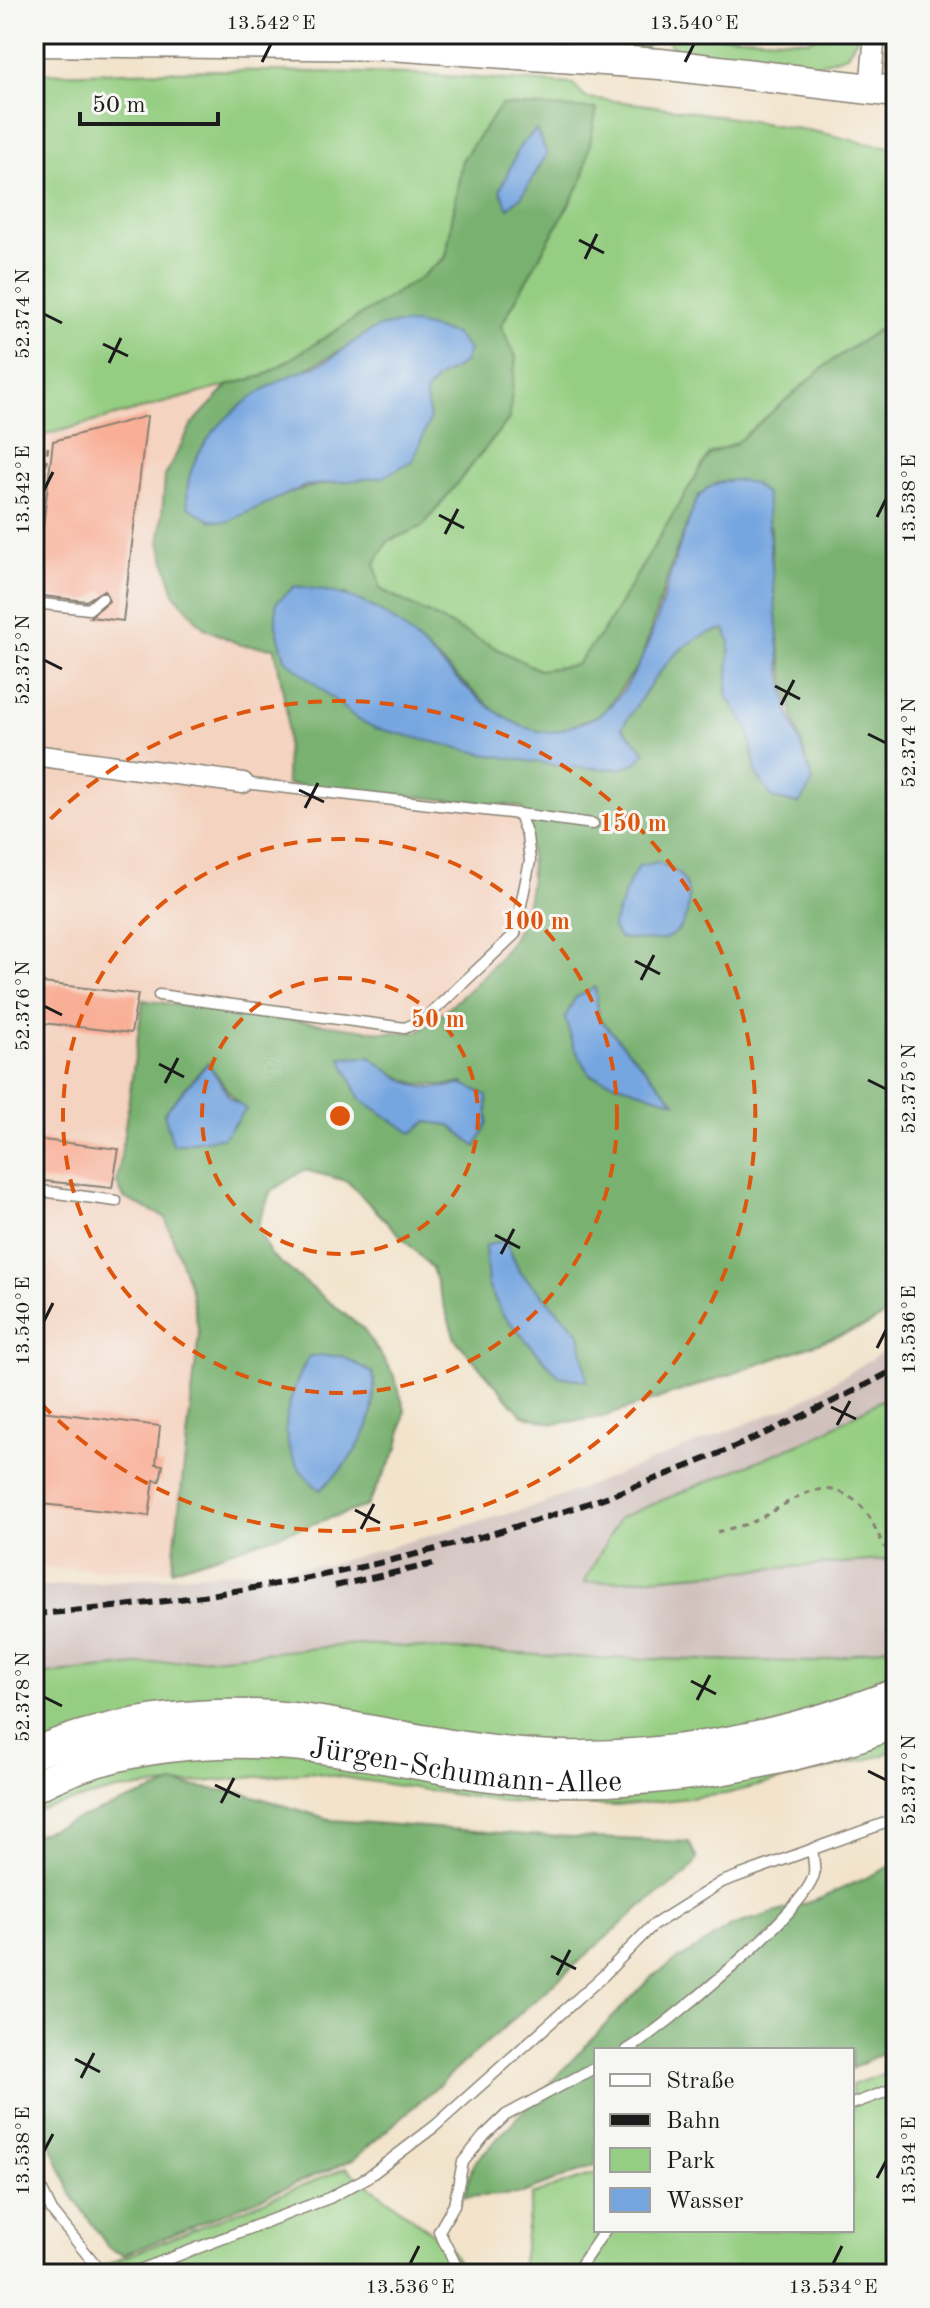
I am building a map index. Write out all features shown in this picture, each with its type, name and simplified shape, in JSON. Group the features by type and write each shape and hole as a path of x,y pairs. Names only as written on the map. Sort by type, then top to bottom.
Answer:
{"street":[{"path":"34,41 405,46 660,64 883,91 875,34"},
{"path":"34,755 243,783"},
{"name":"Jürgen-Schumann-Allee","path":"34,1753 145,1723 250,1716 304,1720 534,1755 603,1755 737,1742 851,1712 896,1694"},
{"name":"Jürgen-Schumann-Allee","path":"34,1787 89,1764 142,1751 199,1744 251,1743 313,1747 532,1780 598,1781 744,1764 858,1737 896,1723"}],"lane":[{"path":"34,603 89,609 102,598"},
{"path":"243,783 593,824"},
{"path":"159,995 405,1028 416,1025 515,934 530,861 527,836 519,814"},
{"path":"34,1190 116,1201"},
{"path":"129,2274 329,2198 368,2177 435,2126 603,1976 652,1926 722,1882 896,1819"},
{"path":"630,2048 681,2012 798,1904 814,1875 812,1849"},
{"path":"460,2274 439,2231 454,2205 463,2162 506,2115 594,2068"},
{"path":"854,2103 896,2088"},
{"path":"34,2174 52,2211 103,2274"},
{"path":"575,2274 604,2232"}],"path":[{"path":"34,560 48,446"},
{"path":"717,1532 758,1520 798,1494 824,1488 857,1502 871,1517 888,1551 896,1551"}],"shaded area":[{"path":"229,385 192,424 241,645 275,648 287,714 286,783 521,807 534,872 517,935 500,961 447,1010 418,1032 381,1032 144,1210 165,1217 191,1290 199,1334 172,1570 34,1568 34,438"},
{"path":"896,1344 896,1392 813,1438 620,1518 585,1583 896,1559 896,1645 816,1662 590,1658 357,1644 34,1675 34,1587 326,1565 542,1504 796,1404"}],"green space":[{"path":"451,34 656,34 645,48"},
{"path":"674,34 809,40 818,34 859,34 847,55 814,66 675,52 667,39"},
{"path":"219,70 414,74 573,84 586,98 643,104 896,147 896,318 830,362 736,443 709,454 604,630 576,665 539,670 380,589 375,563 388,541 423,526 516,357 501,326 583,179 596,109 462,160 446,256 420,278 263,376 34,438 34,74"},
{"path":"501,105 597,109 583,179 501,326 516,357 509,419 423,526 388,541 375,563 380,589 539,670 576,665 604,630 709,454 736,443 830,362 896,318 896,1308 868,1325 732,1374 603,1417 554,1424 522,1415 455,1339 432,1268 347,1181 304,1170 271,1191 257,1226 270,1254 363,1329 394,1375 405,1410 398,1448 367,1506 172,1570 199,1334 191,1290 165,1217 124,1198 117,1183 143,1000 381,1032 418,1032 474,985 496,962 513,938 525,911 530,881 529,846 521,807 286,784 287,714 275,648 241,645 204,628 174,594 160,542 165,476 192,424 229,385 263,376 420,278 446,257 462,160","holes":["382,326 464,363 437,379 425,393 430,419 336,481 282,494 226,522 213,433 273,388","699,495 771,527 781,656 786,686 813,781 756,773 749,730 727,695 730,642 725,629 707,634 677,653 664,666 622,727 645,752 522,759 484,754 448,743 319,686 285,659 344,593 400,625 495,711 527,729 555,733 602,714 640,663 674,556","595,987 599,1018 673,1100 590,1075","370,1057 403,1079 424,1085 464,1083 475,1146 450,1125 426,1122","207,1063 245,1110 164,1113","505,1240 519,1271 580,1334 559,1376 503,1315"]},
{"path":"896,1392 896,1559 584,1583 619,1518 813,1438"},
{"path":"357,1644 590,1658 816,1662 896,1645 896,1748 884,1755 725,1794 618,1806 504,1802 309,1772 117,1790 34,1811 34,1675"},
{"path":"173,1784 244,1793 332,1820 527,1835 689,1842 697,1859 687,1874 642,1906 353,2160 123,2255 109,2248 71,2194 40,2117 34,2062 34,1835"},
{"path":"896,1864 896,2047 854,2068 854,2048 594,2048 594,2166 520,2194 464,2197 473,2164 651,1977 731,1926 819,1899"},
{"path":"896,2070 896,2274 520,2274 532,2195 594,2174 594,2232 854,2232 854,2084"},
{"path":"346,2168 447,2244 465,2274 83,2274"}],"water":[{"path":"536,130 547,154 522,196 508,208 500,190 520,146"},
{"path":"392,324 415,324 455,334 469,350 464,363 437,379 425,393 430,419 413,460 383,477 305,486 226,522 210,520 188,507 188,486 202,449 214,432 246,402 281,380 326,361 377,328"},
{"path":"735,480 753,483 766,495 781,673 789,712 813,782 799,804 772,798 756,773 749,730 727,695 730,642 725,629 691,642 664,666 622,727 646,752 636,763 620,769 566,767 484,754 375,728 357,719 285,659 276,626 276,603 295,586 325,591 364,603 388,616 477,697 522,726 543,732 590,720 621,694 635,673 655,625 678,549 699,496 713,485"},
{"path":"658,862 678,873 685,883 689,901 684,920 673,935 664,939 619,938 612,927 630,881 639,866"},
{"path":"595,987 599,1018 675,1102 590,1075 574,1047 565,1018 575,998"},
{"path":"370,1057 391,1073 415,1085 443,1088 464,1085 487,1096 488,1122 476,1147 450,1125 427,1122 412,1133 360,1099 341,1058"},
{"path":"208,1063 230,1098 246,1109 224,1137 173,1145 164,1113"},
{"path":"505,1240 519,1271 580,1334 587,1381 559,1376 503,1315 488,1286 485,1246"},
{"path":"309,1356 342,1356 373,1373 373,1408 363,1438 344,1465 320,1490 304,1475 294,1459 286,1427 293,1393"}],"building":[{"path":"147,416 123,621 90,617 109,601 104,590 86,601 35,595 53,441"},
{"path":"34,982 138,994 131,1033 34,1022"},
{"path":"34,1139 119,1149 112,1188 34,1180"},
{"path":"34,1410 160,1426 156,1464 163,1465 160,1481 154,1480 149,1516 34,1503"}],"railway":[{"path":"34,1614 148,1603 260,1587 370,1565 478,1538 585,1504 690,1465 793,1420 896,1369"},
{"path":"335,1586 433,1564"}]}
